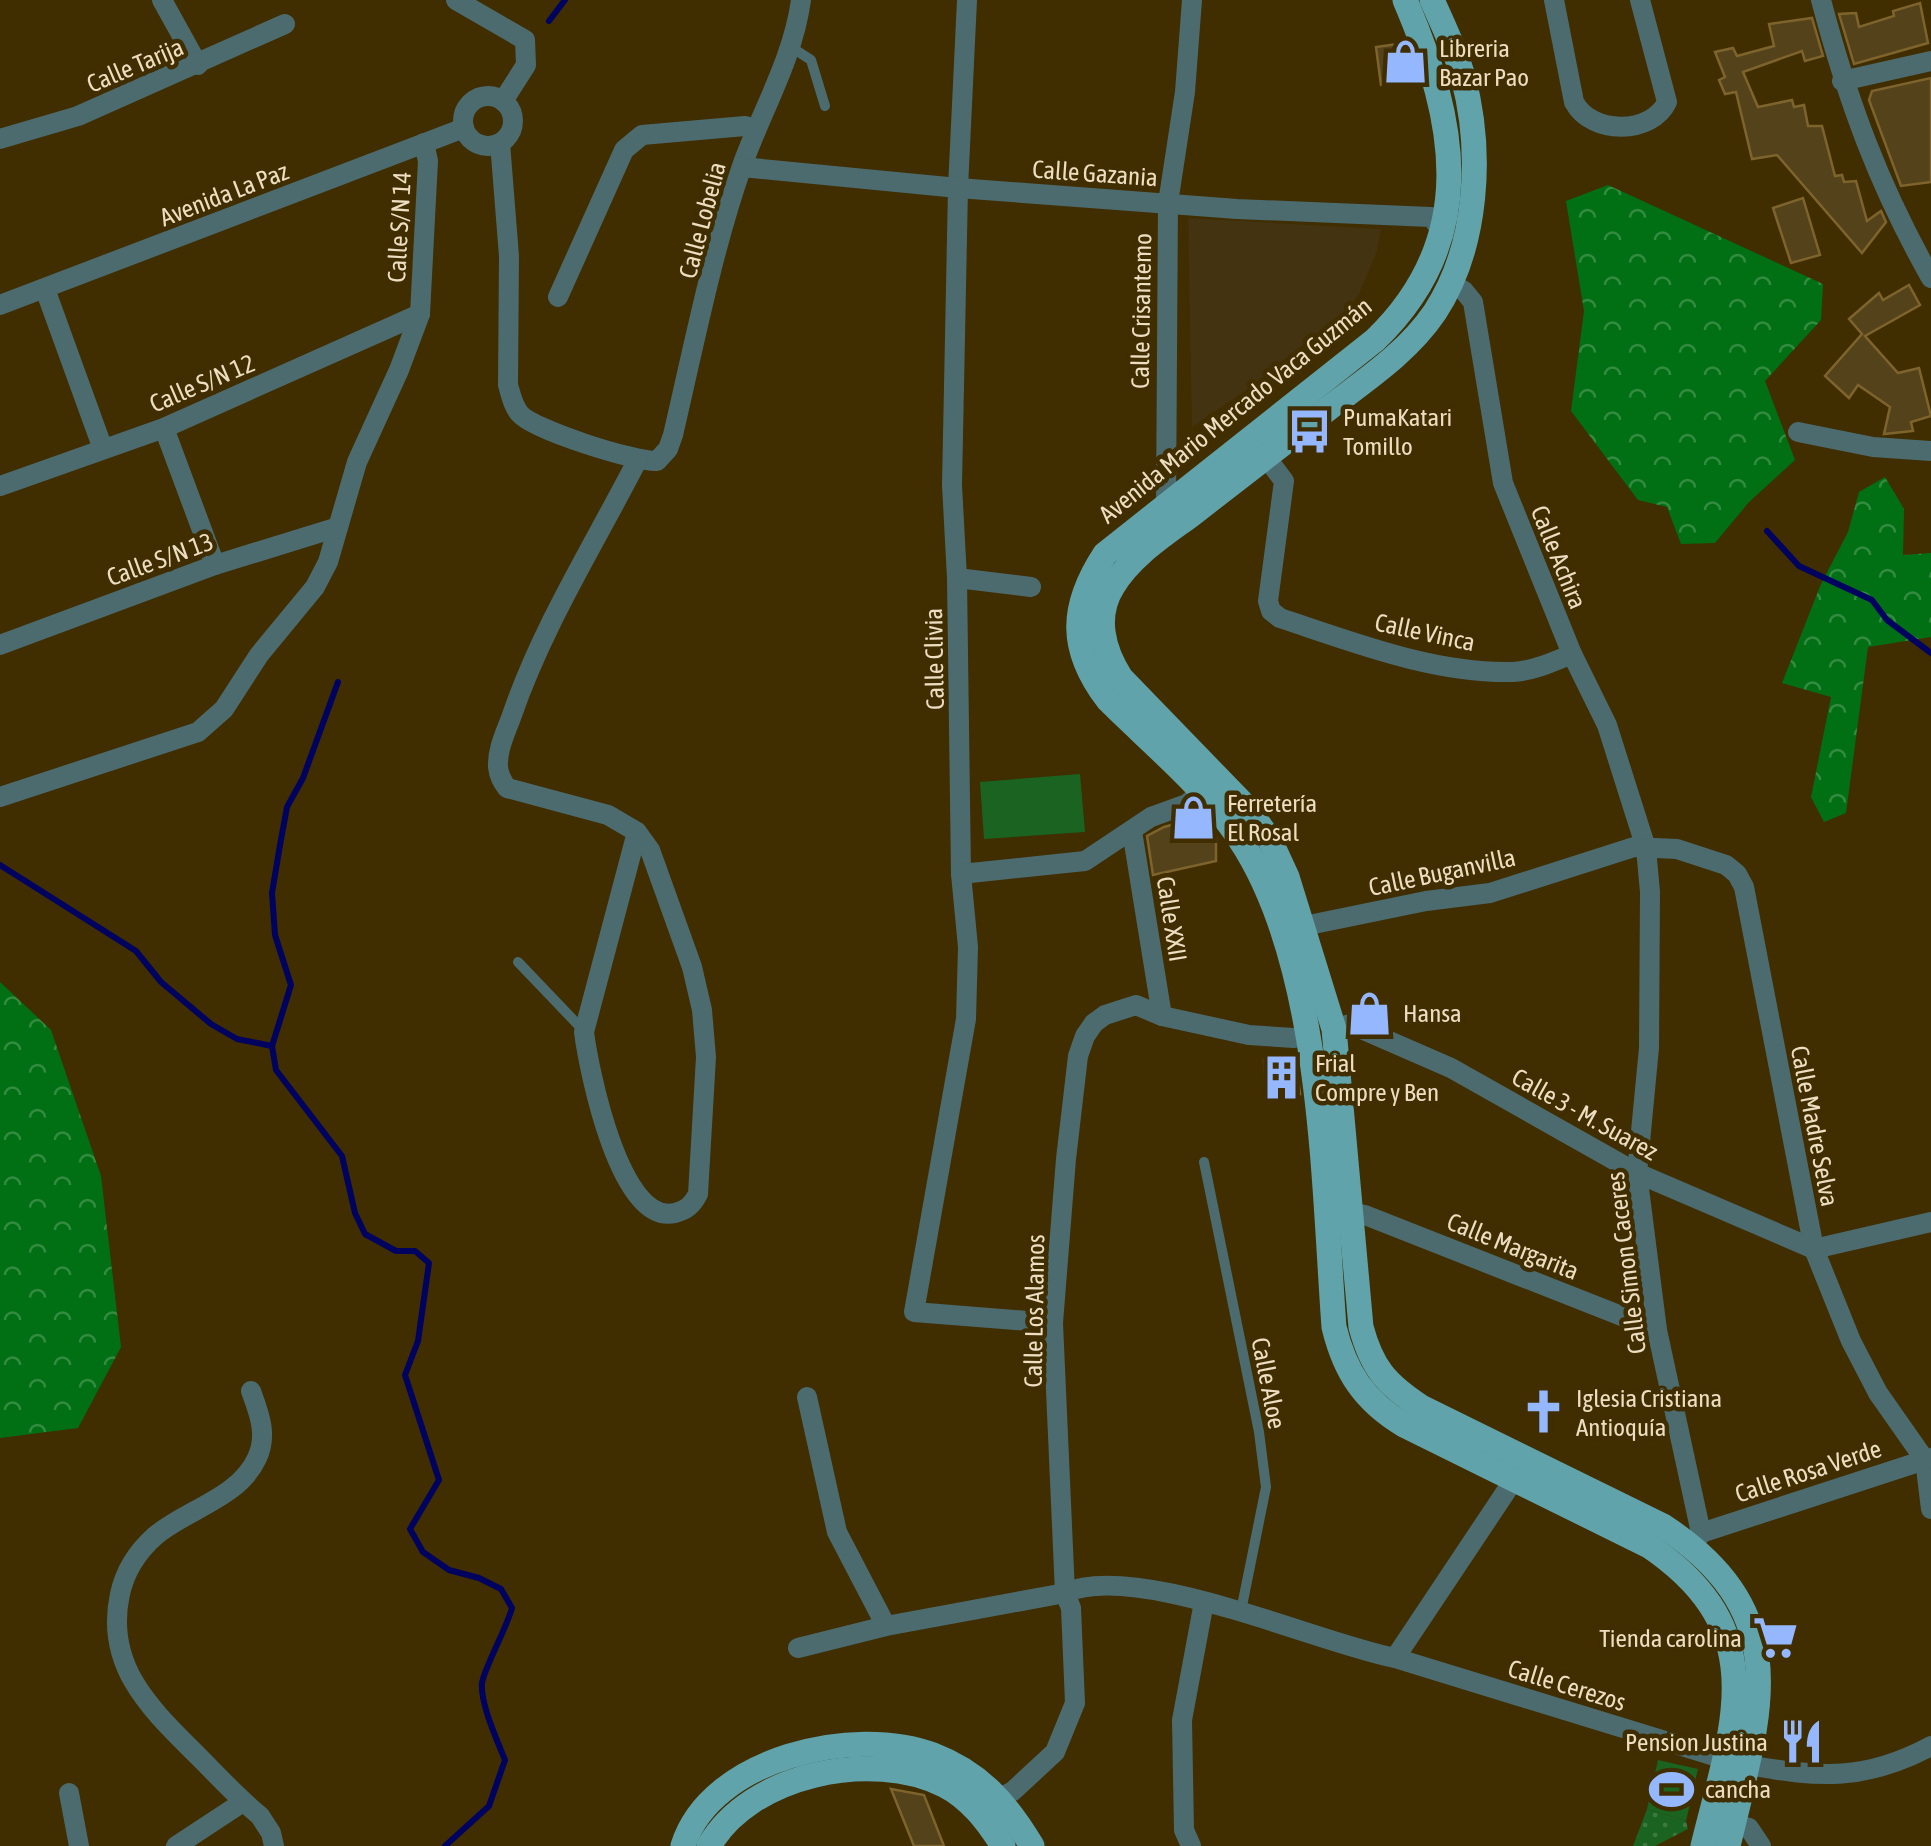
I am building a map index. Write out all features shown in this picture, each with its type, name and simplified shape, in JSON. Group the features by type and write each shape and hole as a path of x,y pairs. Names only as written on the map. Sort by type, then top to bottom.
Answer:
{"main road":[{"name":"Avenida Mario Mercado Vaca Guzmán","path":"1293,929 1237,833 1108,700 1090,676 1078,636 1084,589 1100,563 1123,538 1266,457 1390,361 1435,312 1450,283 1454,231 1445,114 1429,56 1405,0"},
{"name":"Avenida Mario Mercado Vaca Guzmán","path":"1432,0 1453,49 1470,107 1473,192 1454,231 1437,248 1420,287 1394,321 1173,513 1111,588 1102,624 1108,658 1142,703 1248,809 1270,840 1288,877 1293,929 1322,1032 1338,1214 1371,1358 1394,1389 1649,1546 1690,1548 1704,1592 1731,1652 1736,1683 1731,1835"},
{"path":"683,1846 704,1807 729,1785 759,1768 821,1748 855,1744 909,1748 978,1778 1003,1846"},
{"name":"Avenida Mario Mercado Vaca Guzmán","path":"1703,1846 1736,1762"},
{"path":"709,1846 729,1817 770,1792 831,1773 856,1770 892,1770 928,1778 990,1806 1032,1846"}],"street":[{"path":"162,0 198,65"},
{"path":"456,0 526,40 526,65 503,101"},
{"name":"Calle Lobelia","path":"638,459 662,457 673,434 724,222 742,166 791,47 802,0"},
{"name":"Calle Clivia","path":"967,0 958,188 952,485 958,578 961,874 968,947 966,1018 914,1312 1054,1322"},
{"name":"Calle Crisantemo","path":"1173,513 1168,203 1185,92 1192,0"},
{"path":"1554,0 1574,102 1581,115 1612,129 1654,118 1666,102 1640,0"},
{"path":"1821,0 1842,81 1893,210 1931,278"},
{"name":"Calle Tarija","path":"0,139 78,116 285,24"},
{"path":"1842,81 1925,61"},
{"path":"500,143 478,144 464,128 465,113 474,101 488,96 503,101 511,111 513,126 500,143 509,256 508,384 513,404 521,416 543,429 638,459 546,630 523,682 498,766 507,788 608,815 638,832 650,850 692,967 702,1010 706,1057 698,1194 691,1206 666,1215 654,1212 637,1197 610,1136 584,1032 638,832"},
{"path":"558,297 608,183 632,141 642,135 745,126 756,130"},
{"name":"Avenida La Paz","path":"0,306 464,128"},
{"name":"Calle S/N 14","path":"0,797 198,732 214,720 259,655 315,587 328,562 356,462 400,370 420,314 428,162 424,144"},
{"name":"Calle Gazania","path":"742,166 958,188 1431,217 1454,231"},
{"name":"Calle Achira","path":"1450,283 1464,291 1472,302 1503,483 1572,654 1607,725 1646,848"},
{"path":"45,290 103,449"},
{"name":"Calle S/N 12","path":"0,486 164,428 420,314"},
{"path":"164,428 215,565"},
{"path":"1798,432 1873,447 1931,452"},
{"name":"Calle Vinca","path":"1266,457 1284,482 1268,602 1280,618 1442,665 1514,672 1548,665 1572,654"},
{"name":"Calle S/N 13","path":"0,645 215,565 338,526"},
{"path":"958,578 1032,588"},
{"path":"961,874 1085,861 1151,817 1187,804 1200,792"},
{"name":"Calle XXII","path":"1132,830 1162,1016"},
{"name":"Calle Buganvilla","path":"1293,929 1490,892 1607,854 1646,848"},
{"name":"Calle Simon Caceres","path":"1646,848 1650,892 1649,1048 1637,1173 1690,1548"},
{"name":"Calle Madre Selva","path":"1646,848 1677,848 1726,865 1744,887 1814,1250 1851,1341 1878,1392 1928,1459"},
{"name":"Calle Los Alamos","path":"990,1806 1013,1791 1054,1752 1075,1703 1070,1608 1065,1593 1054,1322 1066,1159 1082,1046 1094,1022 1136,1005 1162,1016 1249,1035 1294,1038 1322,1032"},
{"name":"Calle 3 - M. Suarez","path":"1322,1032 1350,1024 1451,1068 1637,1173 1814,1250"},
{"name":"Calle Margarita","path":"1338,1214 1365,1214 1657,1330"},
{"path":"1814,1250 1931,1222"},
{"path":"252,1391 262,1422 257,1460 231,1490 184,1515 137,1555 124,1576 115,1628 130,1676 153,1710 260,1816 271,1832 274,1846"},
{"path":"808,1397 837,1532 886,1626"},
{"path":"1928,1459 1931,1510"},
{"name":"Calle Rosa Verde","path":"1690,1548 1928,1459"},
{"path":"1395,1658 1521,1468"},
{"name":"Calle Cerezos","path":"798,1648 886,1626 1065,1593 1083,1585 1128,1585 1241,1612 1356,1651 1395,1658 1736,1762 1837,1776 1908,1758 1931,1746"},
{"path":"1191,1846 1184,1830 1182,1720 1204,1602"},
{"path":"69,1793 79,1846"},
{"path":"176,1846 243,1802"},
{"path":"1731,1835 1749,1828 1760,1846"},
{"path":"1686,1846 1703,1846"}],"lane":[{"path":"791,47 810,60 825,106"},
{"path":"518,962 584,1032"},
{"name":"Calle Aloe","path":"1204,1162 1259,1432 1266,1486 1241,1612"}],"shaded area":[{"path":"1188,218 1381,229 1377,251 1349,308 1248,389 1192,427"}],"green space":[{"path":"1608,185 1823,284 1821,320 1765,381 1795,460 1749,502 1715,543 1681,544 1667,507 1638,500 1571,411 1584,311 1566,201"},
{"path":"1885,477 1904,509 1903,555 1931,553 1931,637 1868,647 1846,813 1824,822 1811,797 1831,697 1782,683 1821,584 1848,532 1859,492"},
{"path":"1080,774 1085,832 984,839 980,782"},
{"path":"0,982 51,1030 101,1176 121,1347 78,1428 0,1438"},
{"name":"cancha","path":"1658,1760 1698,1769 1686,1821 1647,1809"},
{"path":"1647,1809 1686,1821 1688,1829 1655,1846 1633,1846"}],"building":[{"path":"1920,3 1928,43 1854,64 1839,14 1856,13 1859,27"},
{"path":"1812,18 1823,56 1805,61 1802,51 1743,72 1758,107 1792,100 1794,107 1804,105 1808,126 1822,126 1835,176 1842,175 1844,182 1856,181 1867,221 1881,211 1886,222 1862,253 1777,155 1752,159 1736,92 1725,94 1719,80 1725,77 1715,52 1733,48 1737,56 1774,46 1769,24"},
{"path":"1405,43 1412,82 1381,85 1376,47"},
{"path":"1931,78 1931,182 1901,186 1869,100 1872,91"},
{"path":"1803,198 1820,255 1791,263 1773,208"},
{"path":"1909,285 1920,305 1865,336 1898,373 1919,368 1931,416 1911,422 1913,431 1884,434 1890,407 1858,385 1849,398 1825,376 1862,334 1849,319 1879,293 1883,300"},
{"path":"1200,817 1216,837 1216,861 1153,875 1147,836"},
{"name":"Frial Compre y Ben","path":"1295,1058 1300,1094 1266,1096 1264,1060"},
{"path":"891,1789 924,1795 944,1846 914,1846"}],"waterway":[{"path":"549,21 565,0"},
{"path":"1767,531 1799,566 1872,600 1887,620 1931,653"},
{"path":"338,682 303,778 287,807 280,845 272,893 275,935 291,985 272,1046 276,1070 342,1156 355,1213 365,1234 396,1251 415,1251 429,1263 418,1341 405,1375 439,1480 410,1529 423,1552 449,1570 501,1589 512,1608 482,1683 486,1711 505,1760 489,1806 445,1846"},
{"path":"0,865 136,951 161,982 211,1024 237,1039 272,1046"}],"place":[{"name":"Libreria Bazar Pao","path":"1406,62"},
{"name":"PumaKatari Tomillo","path":"1310,431"},
{"name":"Ferretería El Rosal","path":"1194,817"},
{"name":"Hansa","path":"1370,1013"},
{"name":"Frial Compre y Ben","path":"1282,1077"},
{"name":"Iglesia Cristiana Antioquía","path":"1543,1412"},
{"name":"Tienda carolina","path":"1775,1638"},
{"name":"Pension Justina","path":"1801,1742"},
{"name":"cancha","path":"1672,1789"}]}
